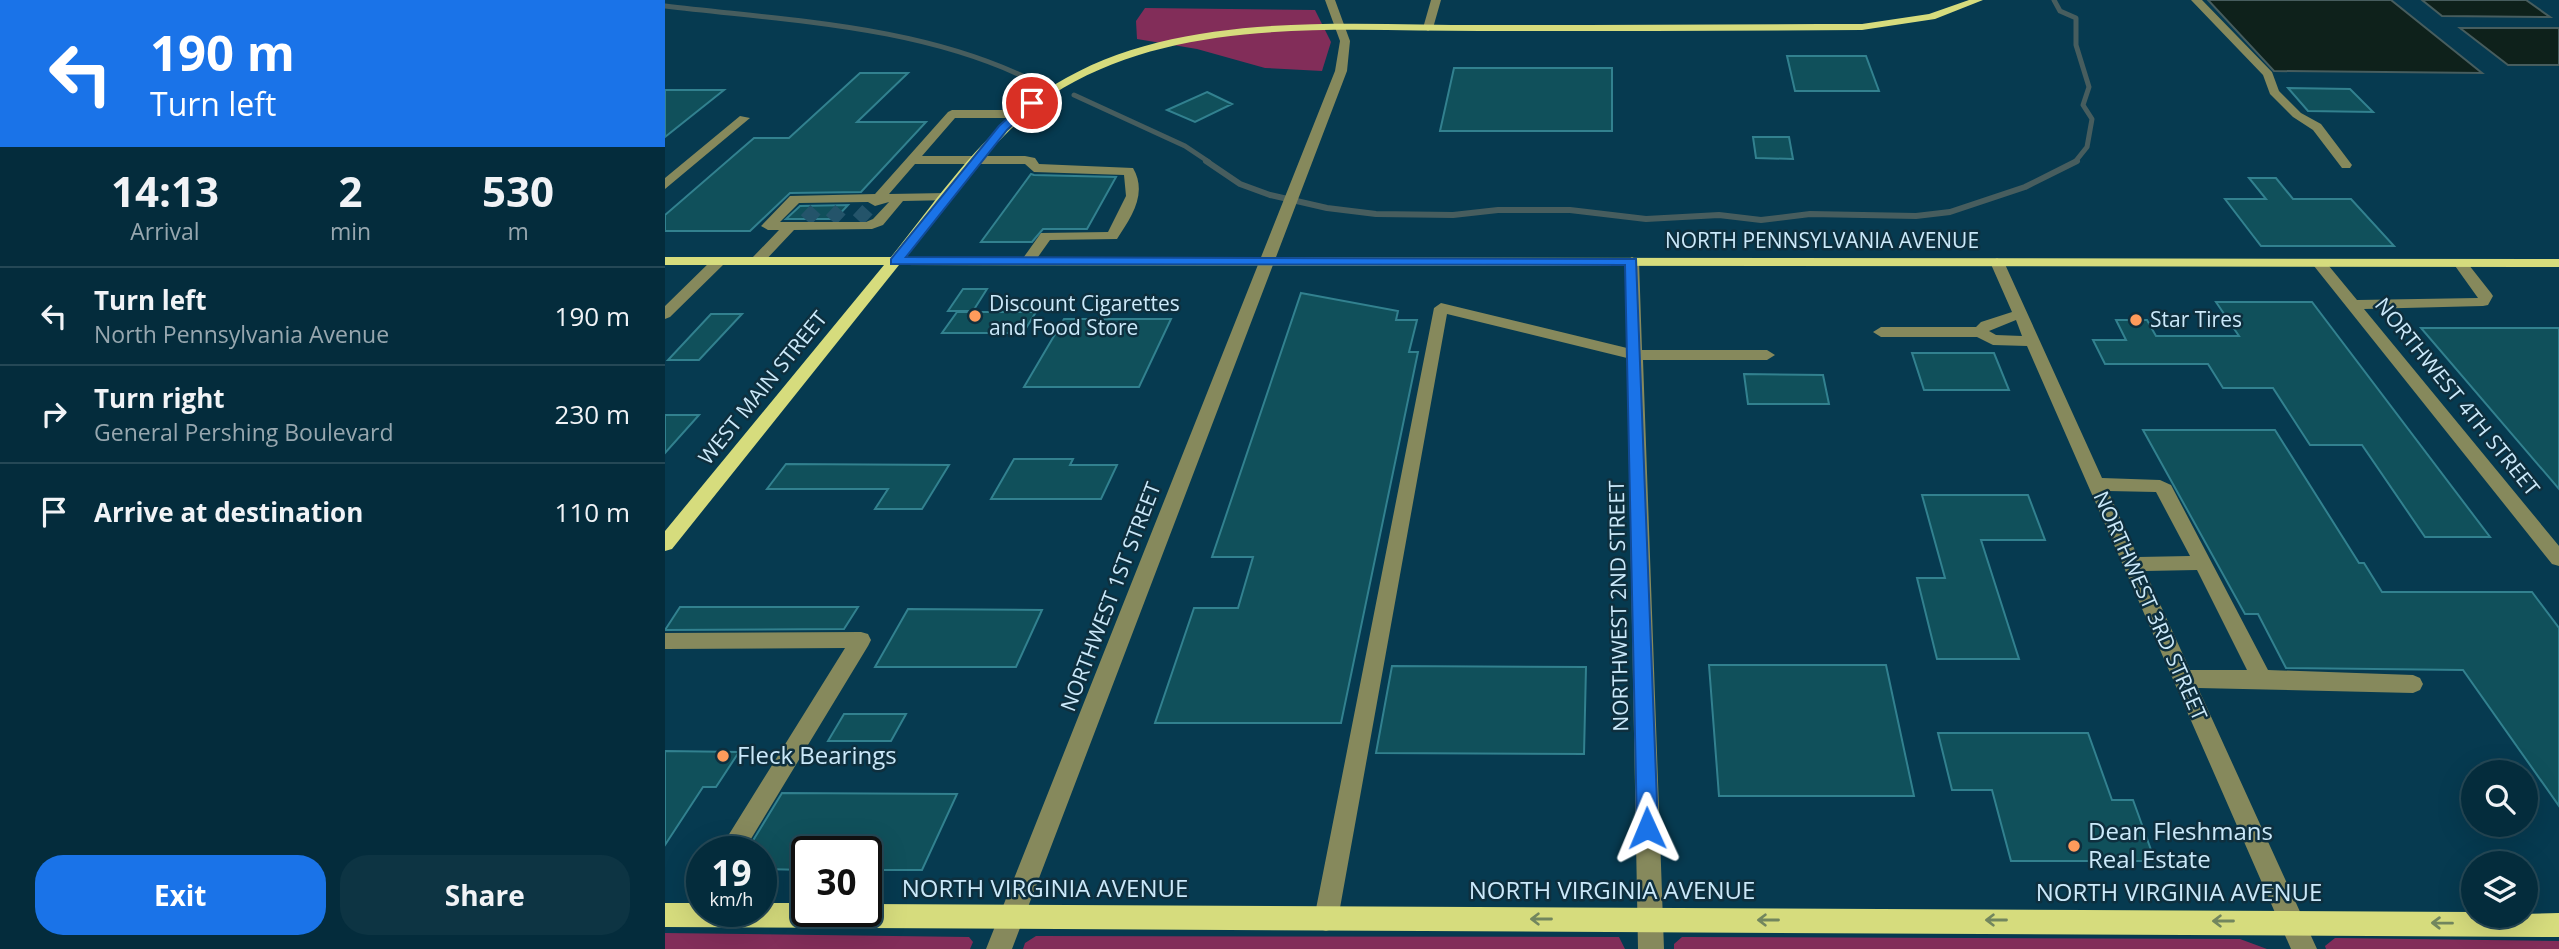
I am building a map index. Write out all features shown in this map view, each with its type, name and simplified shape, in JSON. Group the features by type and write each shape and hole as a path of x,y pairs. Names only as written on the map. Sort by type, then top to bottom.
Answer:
{"main road":[{"name":"WEST MAIN STREET","path":"665,544 1017,114 1049,91 1090,69 1169,43 1262,29 1862,27 1931,17 1978,0"},
{"name":"NORTH PENNSYLVANIA AVENUE","path":"665,261 2559,263"},
{"name":"NORTH VIRGINIA AVENUE","path":"777,909 1011,916 1326,919 2559,925"},
{"name":"NORTH VIRGINIA AVENUE","path":"665,915 686,910"}],"street":[{"path":"1330,0 1342,28"},
{"path":"1428,27 1436,0"},
{"path":"2196,0 2268,74 2274,92 2297,115 2317,127 2346,165"},
{"name":"NORTHWEST 1ST STREET","path":"999,949 1341,71 1345,55 1342,28"},
{"path":"874,203 952,114 1017,114"},
{"path":"665,185 744,118"},
{"path":"911,160 1025,160 1031,161 1034,168 1129,171 1135,181 1136,194 1112,236 1046,236 1028,261"},
{"path":"899,198 877,222 768,226 795,199 821,204 874,203 899,198 947,197"},
{"path":"757,261 799,224"},
{"path":"665,314 719,261"},
{"name":"NORTHWEST 2ND STREET","path":"1632,261 1651,949"},
{"name":"NORTHWEST 3RD STREET","path":"1997,262 2304,949"},
{"name":"NORTHWEST 4TH STREET","path":"2319,262 2559,559"},
{"path":"2354,305 2483,302 2486,296 2482,289 2460,263"},
{"path":"1326,919 1441,308 1635,355 1766,355"},
{"path":"1980,332 1986,325 2020,314"},
{"path":"1881,332 1980,332 1993,340 2032,341"},
{"path":"2096,484 2160,486 2165,490 2263,679"},
{"path":"2132,564 2203,563"},
{"path":"665,641 861,640 740,836"},
{"path":"2183,679 2413,684"}],"shaded area":[{"path":"2208,0 2391,0 2482,73 2274,71"},
{"path":"2422,0 2526,0 2550,17 2442,16"},
{"path":"1145,8 1315,10 1331,42 1322,71 1265,68 1197,49 1137,39 1136,21"},
{"path":"2460,28 2559,28 2559,65 2508,65"},
{"path":"665,933 969,937 973,942 970,949 665,949"},
{"path":"1036,936 1619,937 1625,949 1023,949 1025,943"},
{"path":"1682,937 2240,939 2267,949 1674,949 1674,944"},
{"path":"2335,938 2559,941 2559,949 2326,949 2325,946"}],"building":[{"path":"1787,56 1866,56 1879,91 1795,91"},
{"path":"1454,68 1612,68 1612,131 1440,131"},
{"path":"860,73 908,73 857,122 926,122 861,192 790,193 750,231 665,231 665,215 754,138 789,138"},
{"path":"2288,88 2350,89 2373,112 2308,111"},
{"path":"665,90 724,90 665,137"},
{"path":"1207,92 1232,104 1195,122 1167,110"},
{"path":"1753,137 1789,137 1793,159 1756,158"},
{"path":"1031,174 1116,177 1087,229 1043,229 1032,242 981,242"},
{"path":"2249,178 2276,178 2293,199 2351,199 2394,246 2261,246 2225,199 2266,199"},
{"path":"848,205 835,219 786,219 800,206"},
{"path":"963,289 987,289 973,311 948,311"},
{"path":"1301,293 1398,311 1396,320 1417,320 1409,352 1418,352 1341,723 1155,723 1194,608 1238,608 1253,557 1212,557"},
{"path":"2216,302 2312,302 2490,537 2425,537 2362,445 2310,445 2273,388 2223,388 2208,364 2105,364 2093,340 2126,340 2116,320 2147,320 2156,336 2239,336"},
{"path":"957,312 1036,312 1023,333 942,333"},
{"path":"711,314 742,314 699,360 668,360"},
{"path":"1064,319 1171,319 1139,387 1024,387"},
{"path":"2421,328 2559,328 2559,489"},
{"path":"1912,353 1994,353 2009,390 1924,390"},
{"path":"1744,374 1823,375 1829,404 1748,404"},
{"path":"665,415 699,415 665,453"},
{"path":"2143,430 2275,430 2359,563 2364,563 2382,592 2532,592 2559,628 2559,806 2538,776 2538,760 2527,760 2463,670 2286,668 2258,614 2245,614"},
{"path":"1014,459 1073,459 1070,465 1117,465 1101,499 991,499"},
{"path":"786,464 949,465 922,509 875,509 888,489 767,489"},
{"path":"1922,495 2028,495 2045,540 1981,540 2019,659 1937,659 1917,578 1945,578"},
{"path":"680,607 858,607 844,629 665,630"},
{"path":"908,609 1042,610 1016,667 875,667"},
{"path":"1709,665 1886,665 1914,796 1719,796"},
{"path":"1392,666 1586,667 1584,754 1376,753"},
{"path":"844,714 906,714 891,741 828,741"},
{"path":"1938,733 2088,733 2112,800 2133,800 2155,861 2011,861 1992,790 1952,790"},
{"path":"665,751 739,752 716,787 703,787 665,845"},
{"path":"782,793 957,794 922,870 882,870 882,836 791,836 791,870 777,869 777,836 756,836"}],"waterway":[{"path":"2054,0 2060,11 2076,18 2076,45 2089,87 2083,105 2092,119 2087,147 2075,162"},
{"path":"665,6 854,28 901,37 992,63 1035,82"},
{"path":"1074,95 1185,146 1209,162"},
{"path":"1206,161 1240,184 1270,195 1327,208 1376,214 1453,215 1498,210 1570,210 1646,219 1719,215 1761,220 1810,214 1916,216 1950,212 2025,187 2075,162"}],"tunnel":[{"path":"806,220 817,208"},
{"path":"831,220 842,208"},
{"path":"858,220 869,208"}],"place":[{"name":"Discount Cigarettes and Food Store","path":"975,316"},
{"name":"Star Tires","path":"2136,320"},
{"name":"Fleck Bearings","path":"723,756"},
{"name":"Dean Fleshmans Real Estate","path":"2074,846"}],"route":[{"path":"1032,103 1003,128 896,261 1632,261 1647,828"}]}
